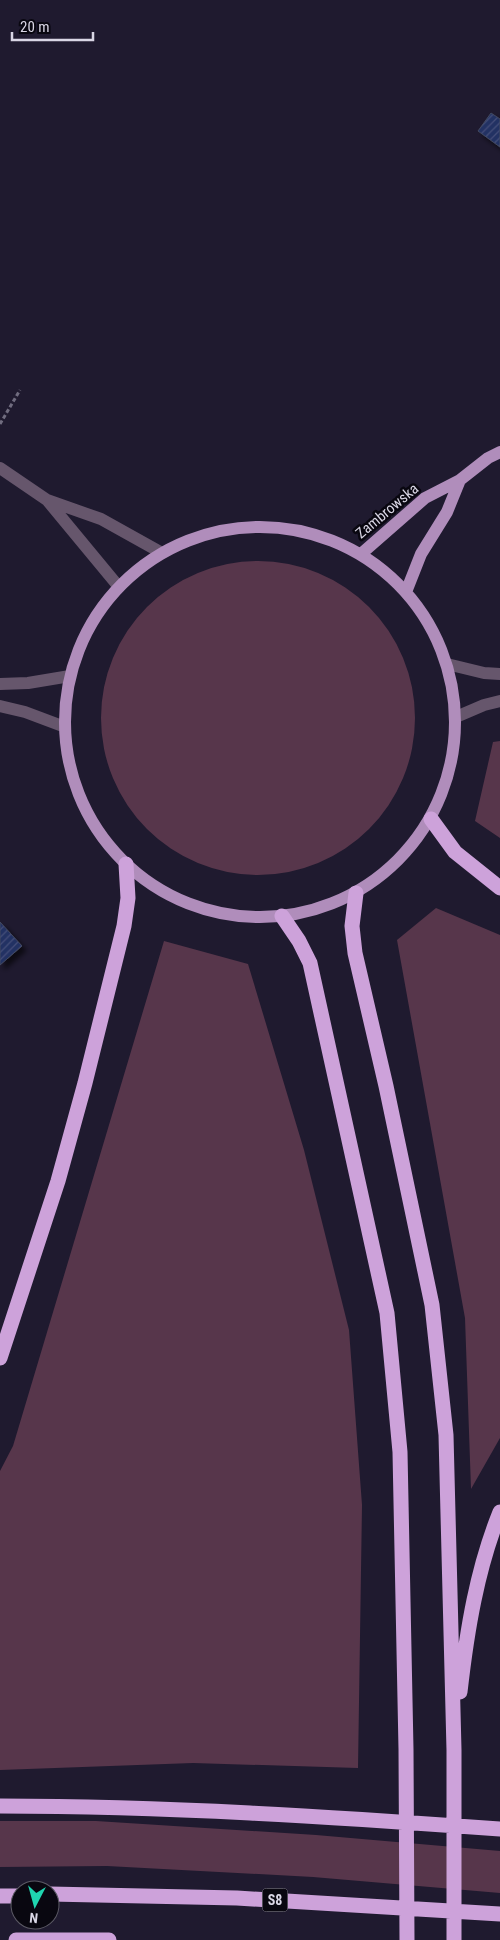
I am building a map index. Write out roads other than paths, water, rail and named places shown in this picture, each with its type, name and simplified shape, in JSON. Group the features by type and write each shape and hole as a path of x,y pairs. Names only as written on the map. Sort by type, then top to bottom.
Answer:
{"highway":[{"path":"431,819 455,852 500,888"},
{"path":"0,1358 58,1181 85,1083 124,926 128,898 126,864"},
{"path":"356,893 352,926 356,953 432,1305 446,1435 454,1750 454,1940"},
{"path":"282,916 299,941 310,963 387,1313 400,1452 406,1749 407,1940"},
{"path":"454,1750 465,1652 480,1567 500,1512"},
{"path":"0,1806 77,1806 308,1815 500,1829"},
{"name":"S8","path":"60,1894 237,1898 500,1914"},
{"path":"16,1940 109,1940"}],"main road":[{"name":"Zambrowska","path":"361,554 425,498 460,480 488,458 500,452"},
{"name":"Zambrowska","path":"406,592 421,554 447,512 460,480"},
{"path":"241,527 282,528 323,537 361,554 385,571 406,592 431,626 448,664 456,717 451,770 431,819 398,861 356,893 320,908 282,916 248,917 214,912 182,901 152,885 126,864 105,841 85,808 76,787 68,757 65,727 70,676 82,642 100,610 119,587 162,553 200,536 241,527"}],"street":[{"path":"0,468 47,500 101,519 162,553"},
{"path":"47,500 119,587"},
{"path":"448,664 484,673 500,674"},
{"path":"0,684 28,683 70,676"},
{"path":"456,717 484,705 500,701"},
{"path":"0,706 25,712 65,727"}]}
